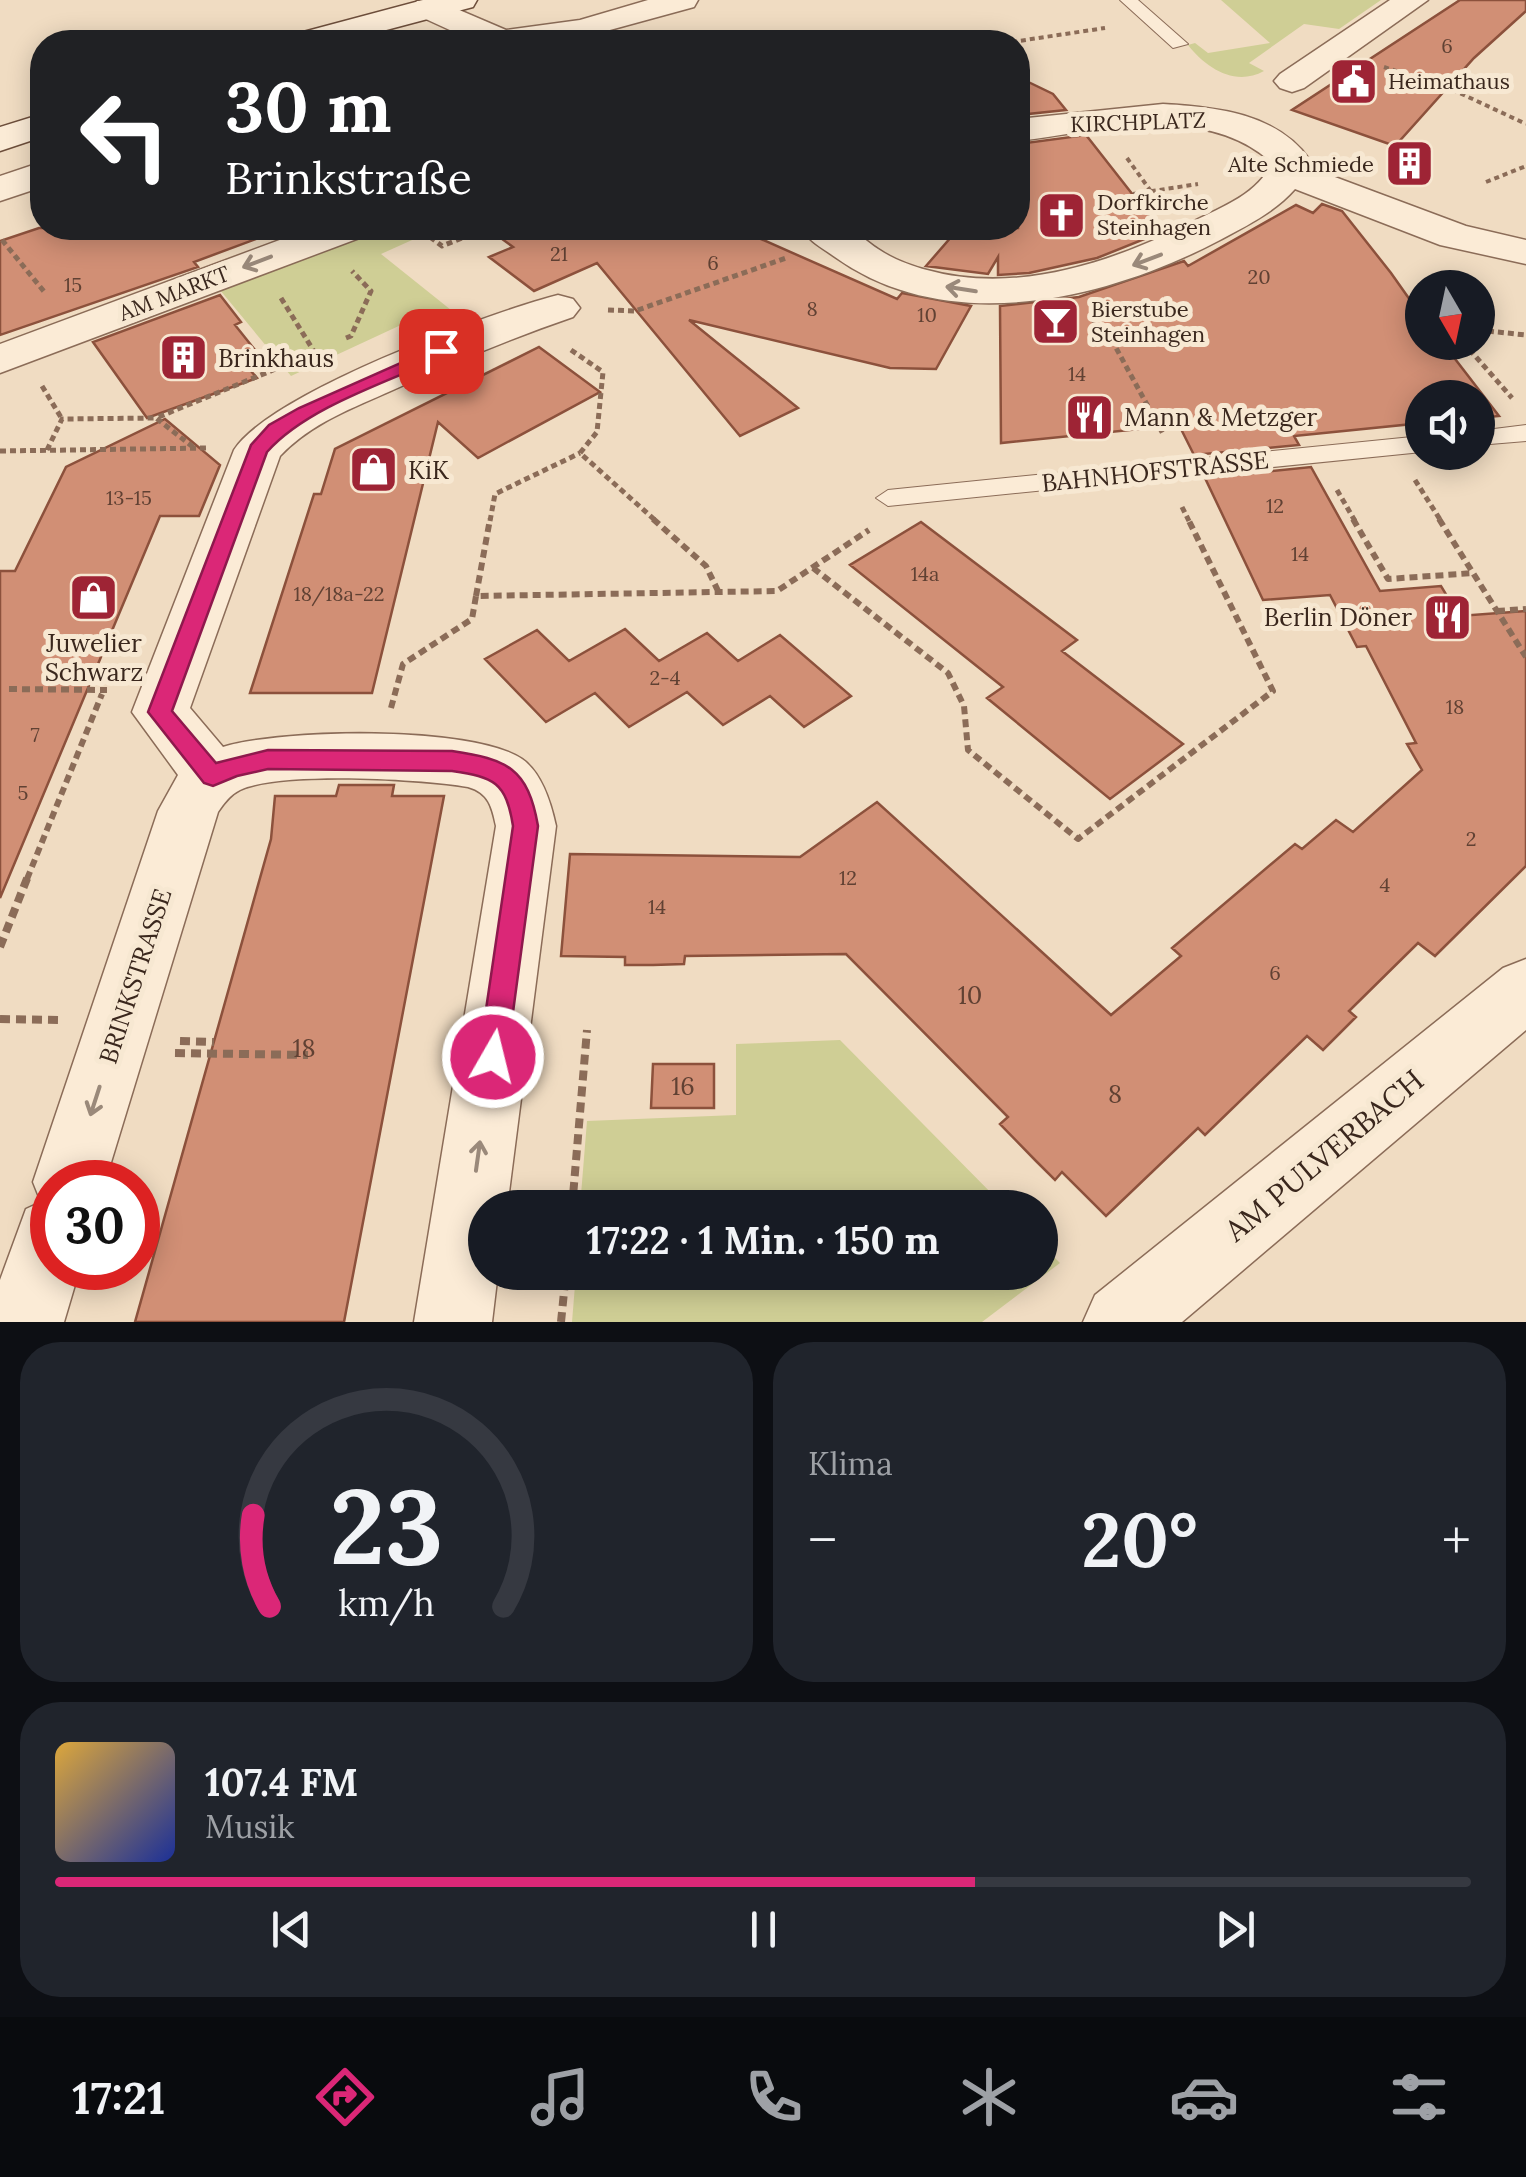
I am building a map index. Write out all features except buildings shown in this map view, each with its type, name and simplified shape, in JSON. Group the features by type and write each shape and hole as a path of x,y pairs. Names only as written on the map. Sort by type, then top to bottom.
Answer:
{"street":[{"path":"584,30 682,0"},
{"path":"1292,81 1412,0"},
{"path":"344,30 434,3 480,30"},
{"name":"KIRCHPLATZ","path":"1030,129 1158,117 1233,120 1280,145 1291,160 1288,174"},
{"path":"0,140 30,129"},
{"path":"837,240 874,262 942,286 980,292 1058,286 1128,268 1172,250 1262,199 1288,174 1454,236 1526,252"},
{"path":"0,189 30,178"},
{"name":"AM MARKT","path":"0,359 315,240"},
{"path":"454,1322 526,826 520,795 505,776 494,770 452,761 268,760 231,767 213,776 160,712 258,450 276,430 306,412 474,336 541,313"},
{"name":"BRINKSTRASSE","path":"76,1160 188,811 197,792 213,776"},
{"name":"AM PULVERBACH","path":"1122,1322 1526,989"},
{"path":"25,1322 35,1290"}],"lane":[{"path":"1128,0 1179,44"},
{"path":"1495,436 1526,433"},
{"name":"BAHNHOFSTRASSE","path":"888,498 1405,445"}],"path":[{"path":"1030,39 1152,20"},
{"path":"1337,52 1449,88 1526,124"},
{"path":"1120,150 1167,214"},
{"path":"1486,182 1526,166"},
{"path":"1133,194 1182,186"},
{"path":"2,240 76,330"},
{"path":"339,240 372,291 351,336 339,341"},
{"path":"434,240 442,246 457,240"},
{"path":"541,313 635,310 812,240"},
{"path":"258,261 314,352"},
{"path":"813,568 948,673 964,706 968,750 1078,839 1272,691 1109,336 1058,286"},
{"path":"378,760 402,664 472,619 495,494 580,453 597,432 604,372 541,313"},
{"path":"1495,332 1526,335"},
{"path":"46,451 62,419 156,418 327,347"},
{"path":"1478,360 1510,397 1526,404"},
{"path":"156,418 193,448"},
{"path":"1394,446 1526,657"},
{"path":"0,451 258,450"},
{"path":"580,453 706,566 719,593"},
{"path":"1316,454 1388,579 1474,573"},
{"path":"476,596 777,591 885,520 888,498"},
{"path":"1498,611 1526,609"},
{"path":"8,689 167,691"},
{"path":"0,948 104,690"},
{"path":"574,1190 587,1030"},
{"path":"176,1040 214,1042"},
{"path":"172,1053 308,1055"},
{"path":"562,1322 565,1290"}],"shaded area":[{"path":"1221,0 1381,0 1339,29 1304,24 1249,63 1264,71 1242,77 1212,68 1188,45 1195,43 1208,53 1270,43"},
{"path":"354,240 412,240 381,254 466,322 439,335 416,318 291,376 220,290"},
{"path":"840,1040 988,1190 581,1190 587,1121 736,1115 736,1044"},
{"path":"575,1290 1024,1290 982,1322 572,1322"}],"place":[{"name":"Heimathaus","path":"1353,81"},
{"name":"Alte Schmiede","path":"1409,164"},
{"name":"Dorfkirche Steinhagen","path":"1062,215"},
{"name":"Bierstube Steinhagen","path":"1056,322"},
{"name":"Brinkhaus","path":"183,358"},
{"name":"Mann & Metzger","path":"1089,417"},
{"name":"KiK","path":"373,470"},
{"name":"Juwelier Schwarz","path":"94,597"},
{"name":"Berlin Döner","path":"1447,617"}],"route":[{"path":"441,351 306,412 276,430 258,450 160,712 213,776 231,767 268,760 452,761 482,765 505,776 520,795 526,826 493,1057"}]}
